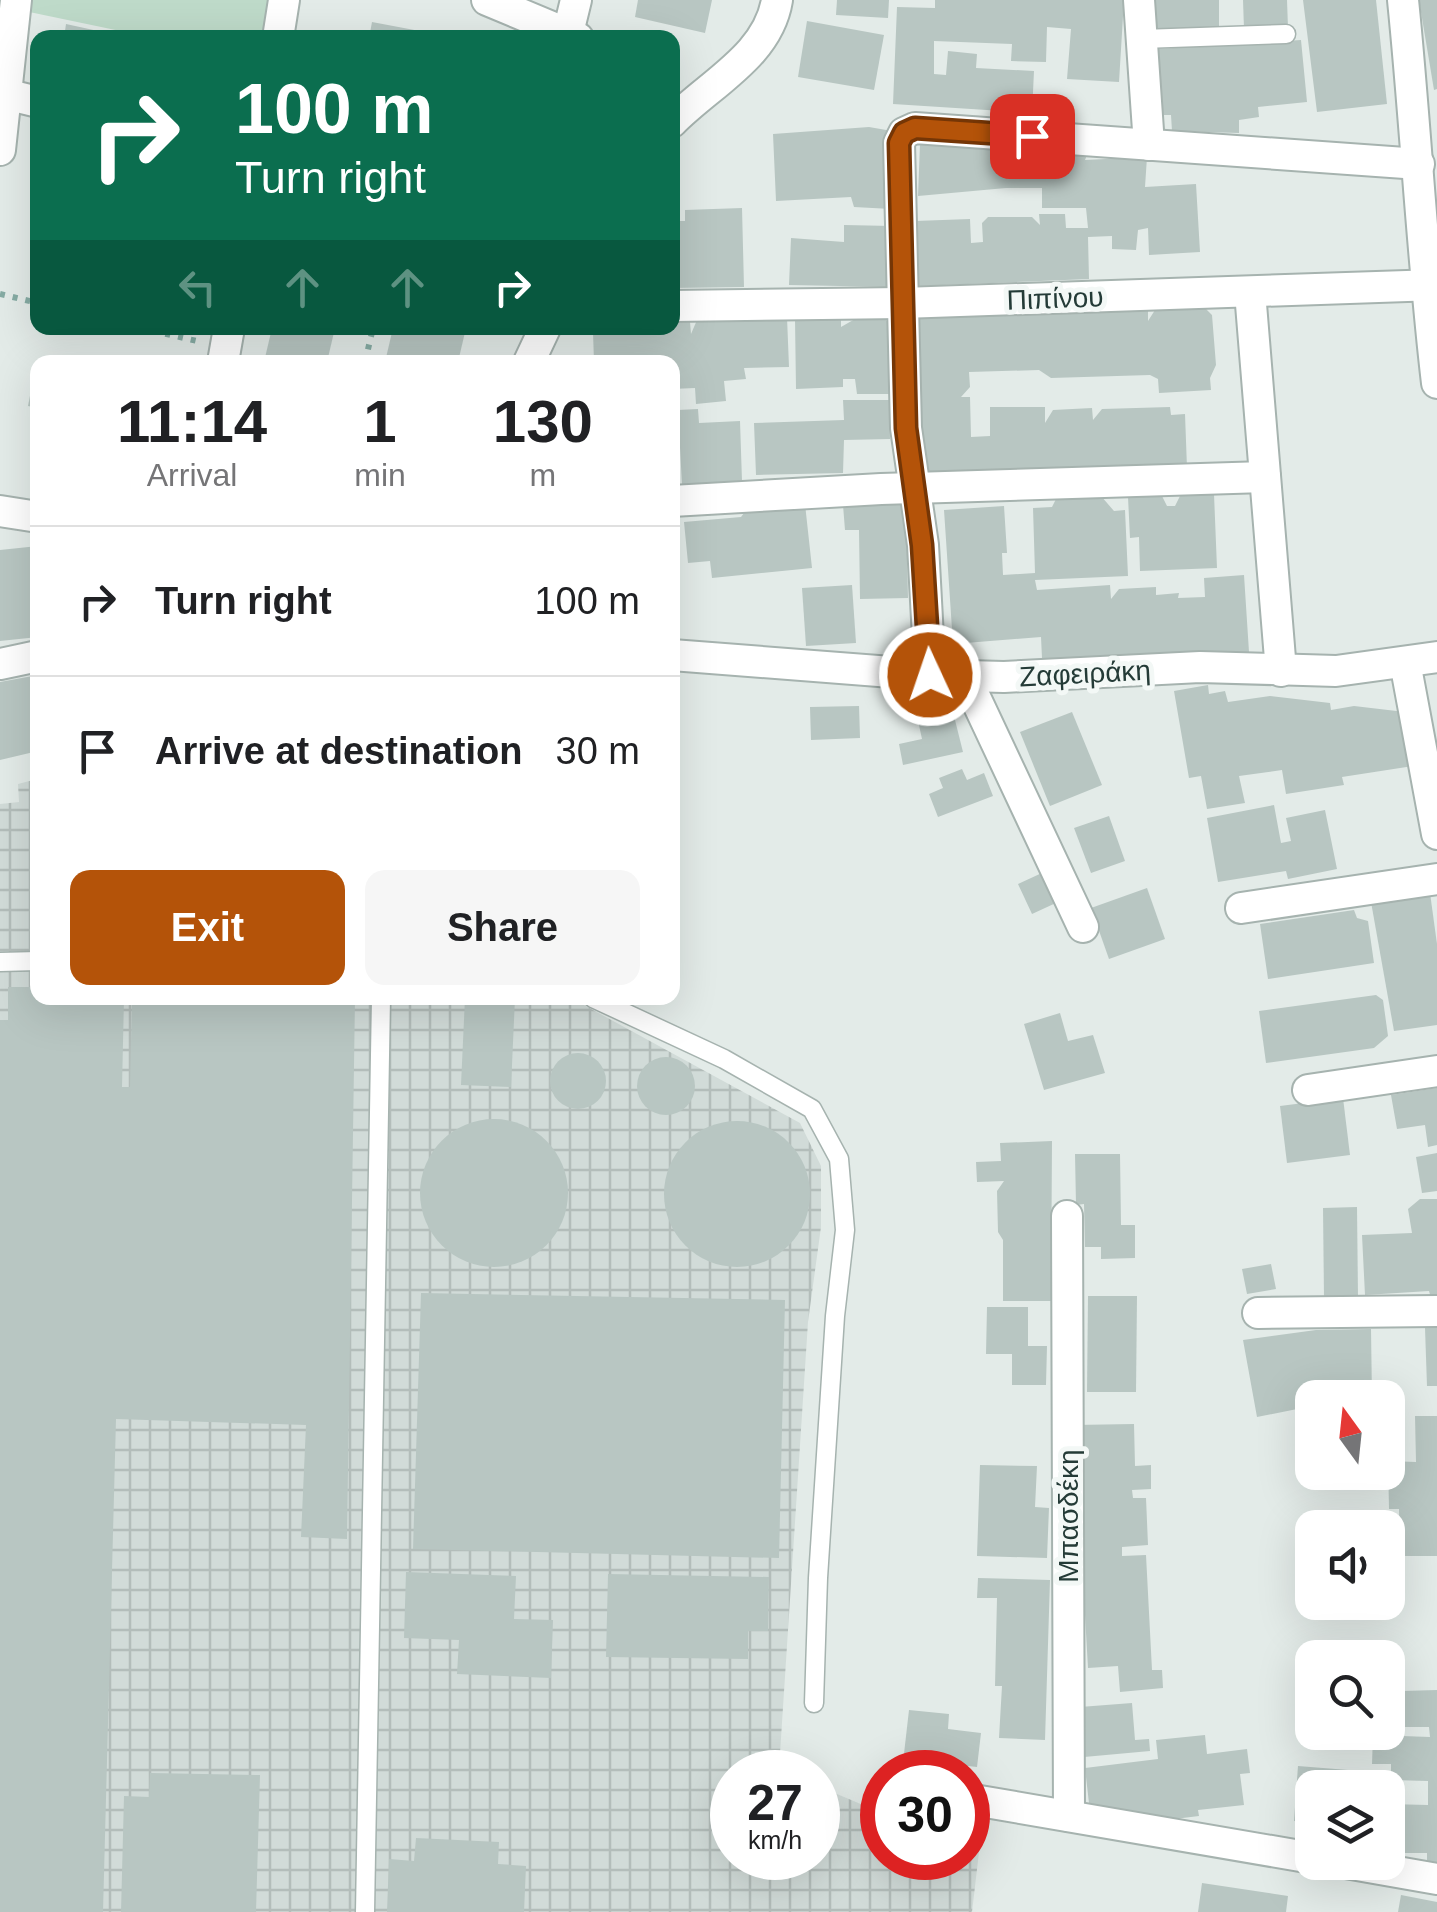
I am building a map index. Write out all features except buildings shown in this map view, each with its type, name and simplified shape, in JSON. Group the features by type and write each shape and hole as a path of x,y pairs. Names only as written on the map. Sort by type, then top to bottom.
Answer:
{"street":[{"path":"0,150 16,0"},
{"path":"279,30 284,0"},
{"path":"487,0 561,30"},
{"path":"573,30 576,0"},
{"path":"684,92 747,57 763,39 777,0"},
{"path":"1139,0 1148,145"},
{"path":"1403,0 1437,384"},
{"path":"5,94 30,100"},
{"path":"930,675 922,545 906,428 899,143 904,133 915,128 1420,164"},
{"name":"Πιπίνου","path":"680,306 1431,286"},
{"path":"1250,292 1281,670"},
{"path":"680,501 914,488 1265,477"},
{"path":"0,511 30,515"},
{"name":"Ζαφειράκη","path":"680,656 965,676 1068,676 1200,667 1336,672 1437,657"},
{"path":"0,664 30,658"},
{"path":"1406,662 1437,834"},
{"path":"965,676 1083,927"},
{"path":"1240,908 1437,879"},
{"path":"1308,1090 1437,1071"},
{"name":"Μπασδέκη","path":"1067,1216 1069,1816"},
{"path":"1258,1313 1437,1311"},
{"path":"990,1802 1295,1855"},
{"path":"1405,1873 1437,1879"}],"lane":[{"path":"1142,40 1286,34"},
{"path":"0,962 30,961"},
{"path":"366,1912 381,1005"},
{"path":"608,1005 724,1058 812,1109 839,1159 845,1230 818,1578 814,1703"}],"path":[{"path":"0,294 30,301"},
{"path":"173,335 226,346"}],"shaded area":[{"path":"30,781 30,1005 584,1005 800,1123 821,1166 821,1227 808,1322 780,1750 710,1750 710,1880 840,1880 840,1795 860,1804 860,1880 976,1880 972,1912 0,1912 0,804 19,802 18,784"}],"green space":[{"path":"16,0 284,0 279,30 116,30 15,9"}],"route":[{"path":"930,675 921,527 906,428 899,143 904,133 915,128 1032,136"}]}
